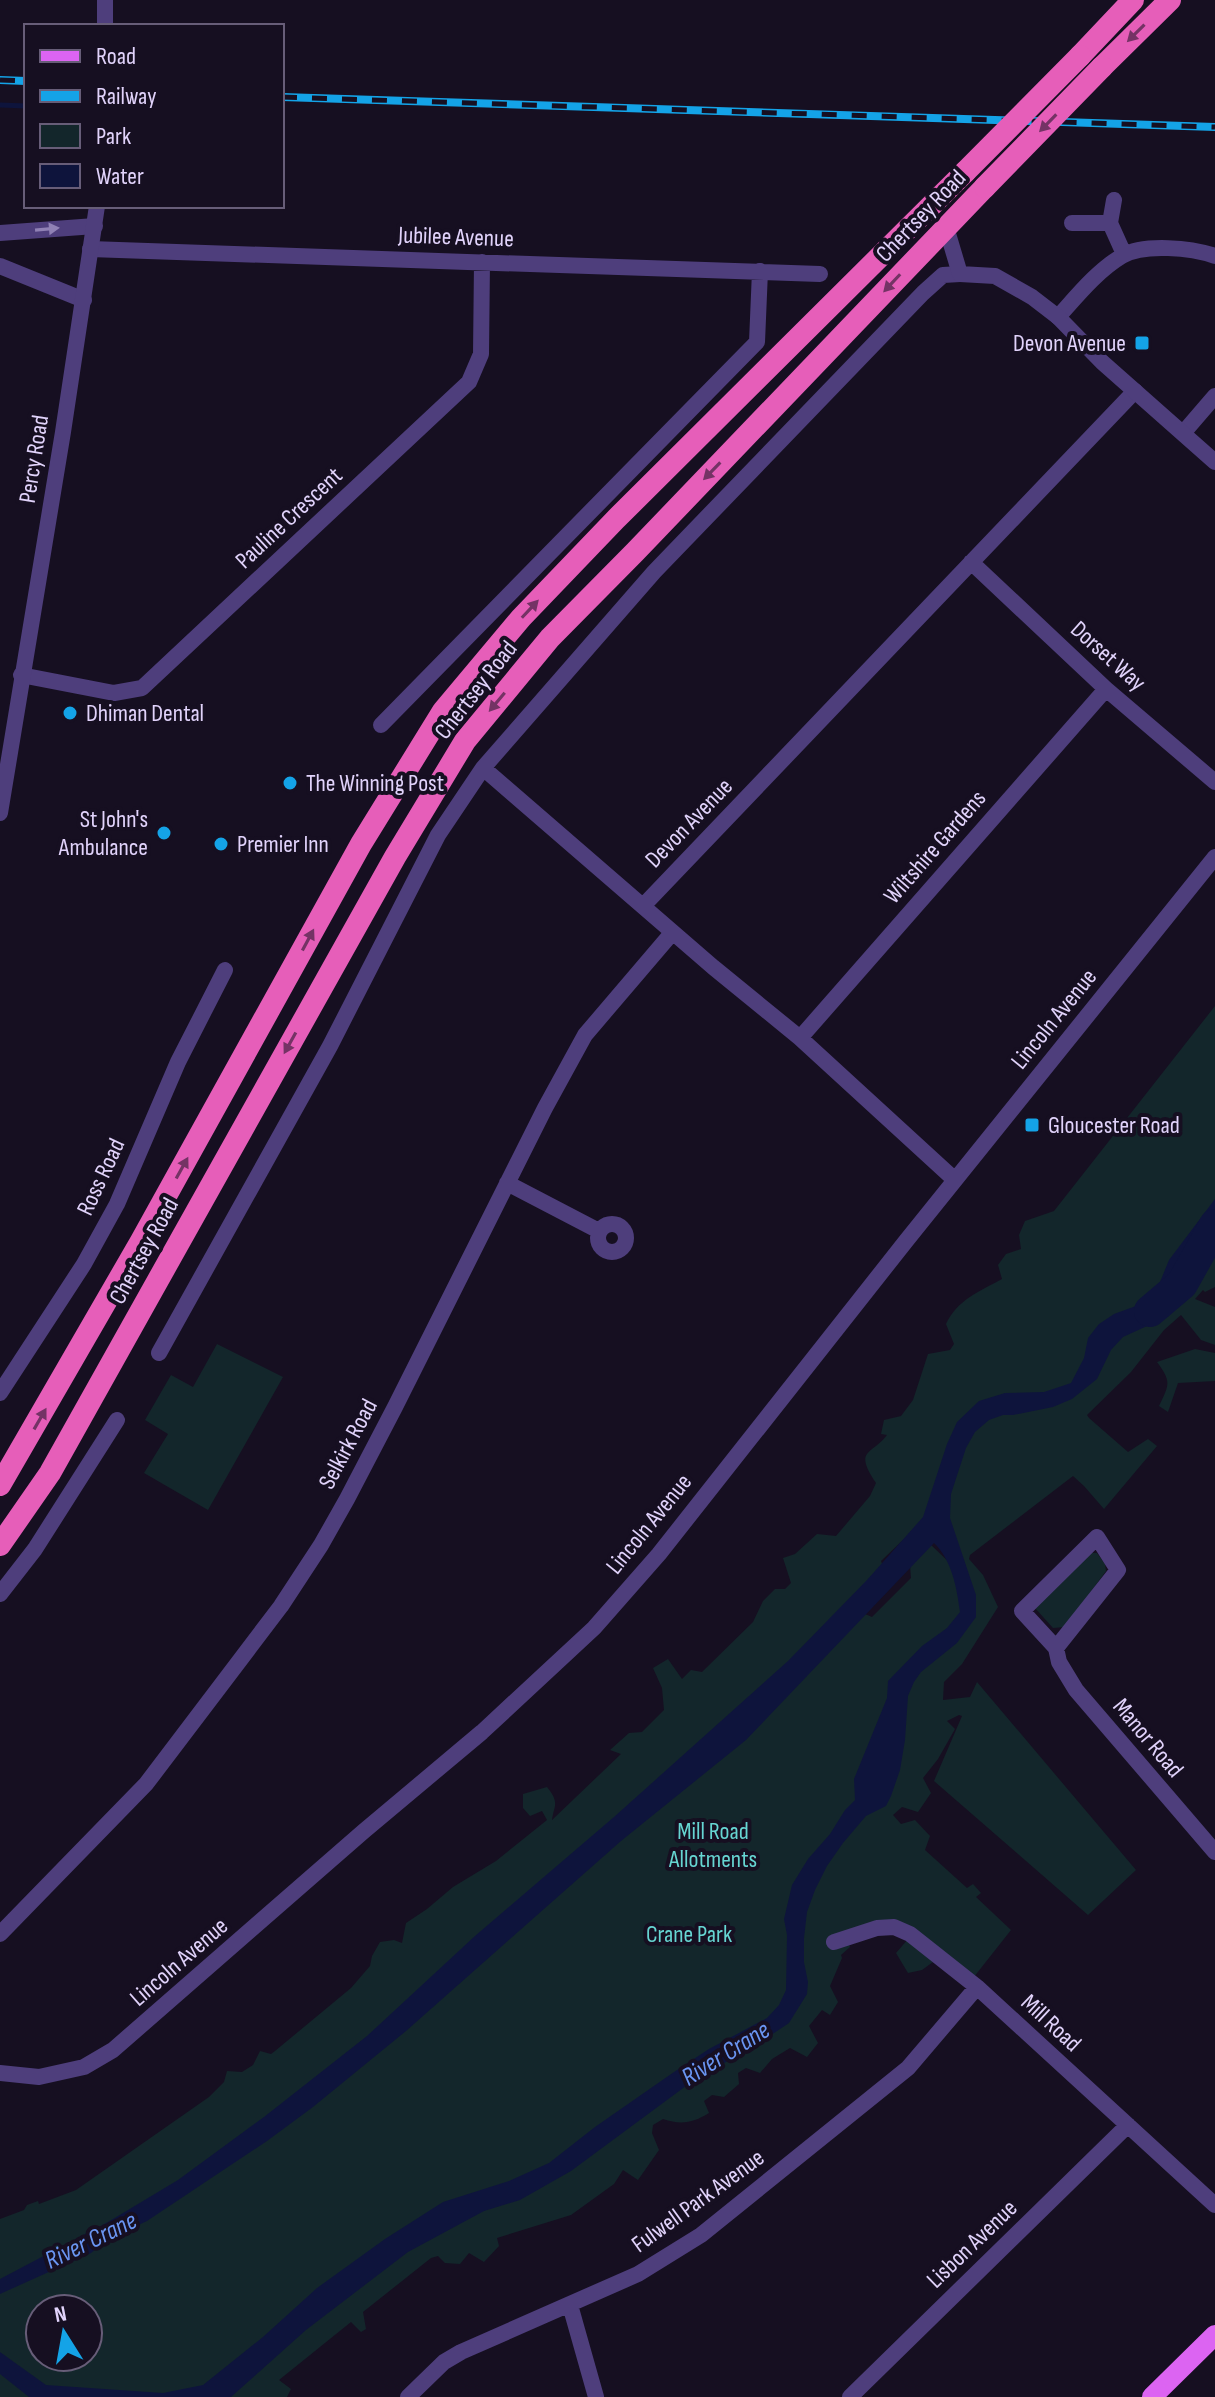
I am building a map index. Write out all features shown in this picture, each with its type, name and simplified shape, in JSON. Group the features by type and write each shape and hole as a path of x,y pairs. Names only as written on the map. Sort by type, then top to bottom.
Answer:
{"highway":[{"name":"Chertsey Road","path":"0,1485 141,1241 361,844 443,711 521,618 616,519 1133,0"},
{"name":"Chertsey Road","path":"0,1545 50,1473 372,897 465,741 550,638 946,227 1170,0"}],"main road":[{"path":"1152,2397 1215,2335"}],"street":[{"path":"105,0 105,24"},
{"path":"1114,200 1110,223 1124,254"},
{"name":"Percy Road","path":"0,813 6,744 21,675 97,208"},
{"path":"1072,223 1110,223"},
{"path":"0,233 95,226"},
{"path":"946,227 960,274"},
{"path":"1058,317 1089,284 1124,254 1158,248 1196,249 1215,256"},
{"name":"Jubilee Avenue","path":"90,249 820,274"},
{"name":"Pauline Crescent","path":"21,675 114,693 142,688 469,382 481,354 482,262"},
{"path":"0,266 84,300"},
{"name":"Chertsey Road","path":"381,725 757,342 760,271"},
{"path":"159,1353 330,1046 438,835 483,768 654,572 943,275 995,276 1032,297 1058,317 1215,462"},
{"name":"Devon Avenue","path":"643,906 1135,391"},
{"path":"1184,432 1215,396"},
{"path":"635,552 654,572"},
{"name":"Dorset Way","path":"971,562 1106,689 1215,782"},
{"name":"Wiltshire Gardens","path":"800,1038 1106,689"},
{"path":"483,768 672,933 800,1038 955,1180"},
{"name":"Lincoln Avenue","path":"0,2073 39,2077 84,2067 113,2050 482,1732 594,1628 659,1554 1215,857"},
{"name":"Selkirk Road","path":"0,1934 146,1784 281,1606 347,1499 585,1035 672,933"},
{"name":"Ross Road","path":"0,1393 84,1264 117,1204 178,1062 225,970"},
{"path":"507,1183 599,1231"},
{"path":"0,1594 35,1549 117,1420"},
{"name":"Manor Road","path":"1056,1648 1118,1570 1097,1537 1022,1611 1056,1648 1059,1662 1076,1690 1215,1852"},
{"name":"Mill Road","path":"834,1942 877,1928 894,1927 910,1934 977,1987 1215,2205"},
{"name":"Fulwell Park Avenue","path":"408,2397 444,2362 461,2352 638,2274 701,2235 908,2068 977,1987"},
{"name":"Lisbon Avenue","path":"850,2397 1128,2125"},
{"path":"570,2305 596,2397"}],"green space":[{"path":"1215,1006 1215,1287 1205,1292 1203,1290 1195,1299 1215,1307 1215,1345 1201,1340 1181,1315 1164,1330 1131,1372 1087,1415 1128,1452 1148,1439 1157,1446 1104,1509 1073,1476 970,1555 969,1559 983,1575 998,1607 962,1664 944,1682 943,1700 970,1697 977,1682 1136,1870 1088,1915 934,1781 962,1716 959,1715 947,1721 955,1729 923,1778 931,1793 918,1812 902,1807 893,1815 901,1824 915,1820 930,1836 925,1850 967,1888 973,1884 981,1893 976,1897 1011,1930 970,1982 933,1962 922,1970 908,1973 896,1953 909,1938 898,1931 846,1938 850,1947 841,1955 830,1986 838,2002 830,2015 822,2010 809,2026 818,2043 807,2057 790,2048 772,2059 760,2073 746,2068 738,2073 739,2084 724,2097 712,2095 704,2101 709,2113 692,2121 663,2119 653,2125 652,2133 659,2150 638,2180 623,2170 614,2184 571,2215 497,2238 499,2246 484,2262 469,2253 460,2264 445,2263 438,2256 431,2258 363,2312 366,2329 361,2332 351,2322 279,2380 291,2389 287,2397 0,2397 0,2219 24,2210 27,2205 38,2201 39,2204 76,2190 209,2097 224,2082 227,2071 242,2072 253,2065 260,2051 271,2054 351,1988 370,1966 380,1942 394,1940 402,1943 406,1923 453,1887 496,1861 547,1820 542,1811 530,1816 523,1808 523,1794 547,1787 555,1801 552,1820 621,1754 610,1750 629,1733 642,1732 664,1710 662,1688 653,1668 668,1659 682,1679 691,1670 702,1672 753,1622 763,1601 775,1589 785,1589 791,1583 783,1558 795,1554 817,1534 836,1536 870,1496 876,1483 865,1458 887,1435 881,1434 884,1420 901,1416 913,1400 928,1354 950,1350 954,1344 946,1324 956,1309 970,1297 1002,1279 998,1265 1006,1254 1021,1249 1019,1235 1025,1221 1054,1211","holes":["944,1501 951,1564 931,1545 910,1565 911,1578 872,1617 865,1614 890,1585 881,1561"]},
{"path":"217,1344 283,1377 208,1510 144,1473 168,1434 145,1420 171,1375 193,1387"},
{"path":"1195,1349 1215,1353 1215,1381 1178,1383 1168,1412 1159,1406 1167,1384 1157,1362"},
{"path":"1086,1553 1097,1553 1106,1571 1065,1627 1053,1628 1035,1608"}],"water":[{"name":"River Crane","path":"1215,1199 1215,1223 1186,1264 1180,1301 1169,1316 1123,1337 1111,1350 1097,1379 1072,1399 1053,1407 989,1420 975,1432 966,1448 951,1494 950,1518 976,1595 976,1617 957,1643 921,1672 914,1682 908,1696 900,1770 891,1796 886,1806 866,1816 843,1843 815,1890 807,1912 804,1938 807,1994 789,2023 690,2083 571,2171 520,2200 484,2211 408,2252 306,2330 231,2397 29,2397 0,2374 0,2352 24,2369 24,2373 29,2373 46,2385 163,2393 203,2385 317,2288 385,2239 443,2202 509,2181 549,2163 674,2072 767,2018 779,2005 786,1990 787,1935 784,1919 792,1885 808,1859 855,1800 854,1779 887,1698 888,1681 922,1646 947,1628 960,1612 949,1566 934,1543 746,1740 621,1841 406,2031 313,2107 147,2221 108,2239 91,2253 0,2294 0,2279 108,2222 178,2180 367,2036 475,1936 788,1661 867,1580 923,1517 957,1422 979,1401 1005,1393 1044,1392 1071,1383 1084,1358 1088,1338 1099,1324 1114,1314 1136,1306 1160,1282 1169,1260"}],"waterway":[{"path":"0,105 24,106"},
{"name":"River Crane","path":"1150,1311 1182,1284 1215,1225"}],"railway":[{"path":"0,80 24,81"},
{"path":"284,97 1215,127"}],"place":[{"name":"Devon Avenue","path":"1142,343"},
{"name":"Dhiman Dental","path":"70,713"},
{"name":"The Winning Post","path":"290,783"},
{"name":"St John's Ambulance","path":"164,833"},
{"name":"Premier Inn","path":"221,844"},
{"name":"Gloucester Road","path":"1032,1125"}],"park label":[{"name":"Mill Road Allotments","path":"713,1845"},
{"name":"Crane Park","path":"689,1934"}]}
